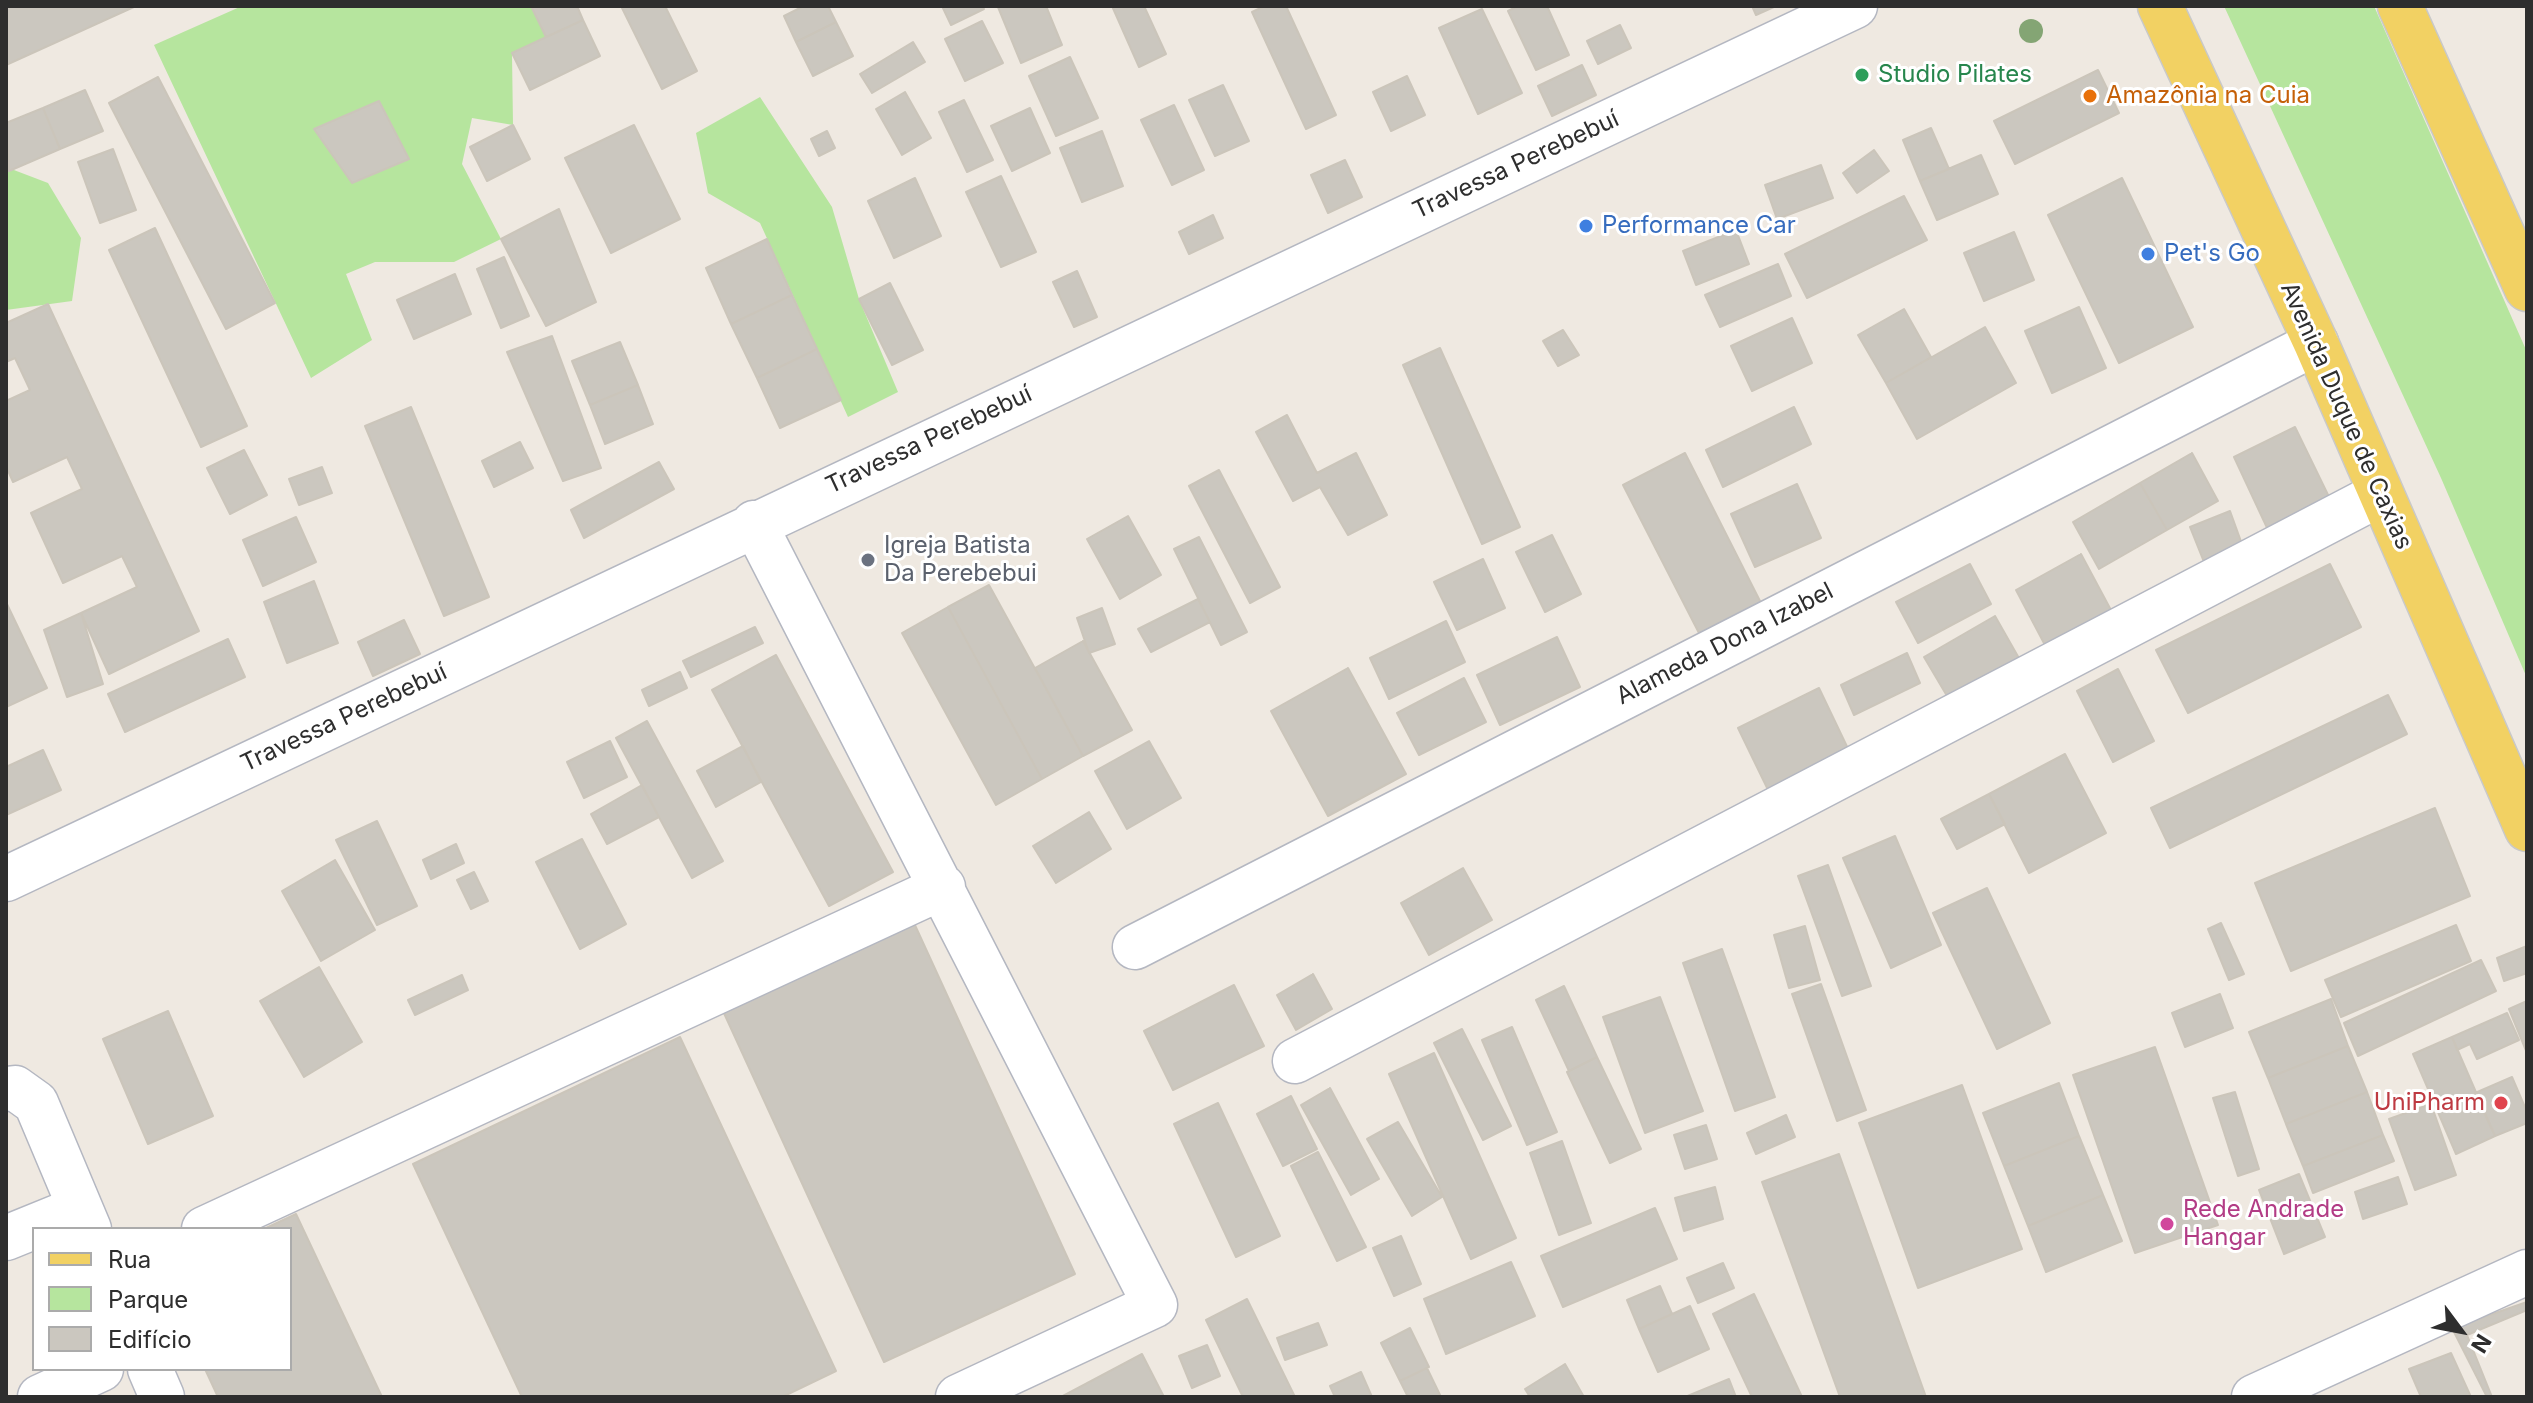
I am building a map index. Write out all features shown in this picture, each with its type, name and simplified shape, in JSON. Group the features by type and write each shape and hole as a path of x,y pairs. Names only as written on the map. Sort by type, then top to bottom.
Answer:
{"main road":[{"name":"Avenida Duque de Caxias","path":"2160,6 2316,343 2527,829"},
{"path":"2400,6 2527,289"}],"street":[{"name":"Travessa Perebebuí","path":"6,879 754,523 1855,6"},
{"name":"Alameda Dona Izabel","path":"1135,947 2316,343"},
{"path":"1295,1061 2380,494"},
{"path":"754,523 1155,1305 958,1397"},
{"path":"208,1227 943,887"},
{"path":"6,1089 15,1088 36,1103 85,1219 52,1227"},
{"path":"6,1238 32,1232"},
{"path":"2254,1397 2527,1272"},
{"path":"40,1397 97,1371"},
{"path":"151,1371 162,1397"}],"green space":[{"path":"242,6 531,6 546,37 512,54 513,125 472,118 462,164 501,239 454,262 375,262 346,274 372,340 311,378 154,45"},
{"path":"2224,6 2374,6 2527,352 2527,678 2441,478"},
{"path":"760,97 832,207 859,299 898,392 848,417 760,223 708,193 696,133"},
{"path":"6,167 48,183 81,238 72,301 6,310"}],"building":[{"path":"6,6 136,6 6,65"},
{"path":"531,6 577,6 583,20 546,37"},
{"path":"621,6 665,6 697,71 662,89"},
{"path":"804,6 828,6 836,22 796,42 784,16"},
{"path":"942,6 982,6 984,9 951,25"},
{"path":"1046,6 1062,45 1021,63 998,7"},
{"path":"1112,6 1144,6 1166,54 1139,67"},
{"path":"1265,6 1286,6 1336,115 1306,129 1252,12"},
{"path":"1518,6 1547,6 1569,55 1536,70 1508,11"},
{"path":"1752,6 1776,6 1756,15"},
{"path":"1482,9 1522,93 1478,114 1439,28"},
{"path":"583,20 600,56 530,90 512,53"},
{"path":"982,21 1003,63 965,81 945,39"},
{"path":"836,22 853,56 813,76 796,42"},
{"path":"1620,25 1631,48 1598,64 1587,41"},
{"path":"913,42 925,62 872,93 860,74"},
{"path":"1070,57 1098,118 1056,136 1029,76"},
{"path":"1582,65 1596,95 1552,116 1538,86"},
{"path":"2098,70 2119,113 2015,164 1994,121"},
{"path":"1407,76 1425,115 1391,131 1373,92"},
{"path":"158,77 275,303 226,329 109,103"},
{"path":"1223,85 1249,141 1215,156 1189,100"},
{"path":"85,90 103,131 60,149 43,108"},
{"path":"905,92 931,138 902,155 876,109"},
{"path":"964,100 993,160 967,172 939,112"},
{"path":"379,101 409,159 352,183 314,129"},
{"path":"1174,105 1204,170 1172,185 1141,120"},
{"path":"43,108 60,149 9,171 6,123"},
{"path":"1030,108 1050,153 1012,171 991,126"},
{"path":"513,125 530,159 487,181 470,147"},
{"path":"634,125 680,219 611,253 565,158"},
{"path":"1931,128 1949,169 1920,181 1903,140"},
{"path":"827,131 835,148 819,156 811,139"},
{"path":"1102,131 1123,186 1082,202 1060,148"},
{"path":"113,149 136,210 100,223 78,162"},
{"path":"1874,150 1889,171 1857,193 1843,173"},
{"path":"1981,155 1998,194 1937,220 1920,181"},
{"path":"1345,160 1362,197 1328,213 1311,175"},
{"path":"1821,165 1833,198 1777,219 1765,185"},
{"path":"1001,176 1036,252 1001,267 966,192"},
{"path":"915,178 941,236 894,258 868,201"},
{"path":"2122,178 2193,327 2119,363 2048,215"},
{"path":"1904,196 1927,240 1807,298 1785,254"},
{"path":"559,209 596,302 546,326 501,239"},
{"path":"1213,215 1223,238 1189,254 1179,232"},
{"path":"155,228 247,426 201,447 109,250"},
{"path":"1736,230 1749,264 1696,285 1683,251"},
{"path":"2014,232 2034,280 1984,301 1964,253"},
{"path":"767,239 792,295 731,324 706,268"},
{"path":"504,257 529,316 501,328 477,269"},
{"path":"1778,264 1791,296 1720,327 1705,295"},
{"path":"1077,271 1097,317 1074,327 1053,282"},
{"path":"455,274 471,314 414,339 397,300"},
{"path":"890,283 923,350 892,365 859,299"},
{"path":"792,295 817,349 757,378 731,324"},
{"path":"48,304 199,631 109,674 81,613 137,587 122,556 63,583 31,513 82,489 67,457 13,482 6,466 6,401 30,390 15,358 6,362 6,323"},
{"path":"2079,307 2106,368 2052,393 2025,331"},
{"path":"1904,309 1931,357 1886,383 1858,335"},
{"path":"1792,318 1812,363 1752,391 1731,346"},
{"path":"1985,327 2016,383 1917,439 1886,383"},
{"path":"1563,330 1579,355 1558,366 1543,341"},
{"path":"552,336 601,468 563,481 507,352"},
{"path":"620,342 638,385 590,405 572,361"},
{"path":"1440,348 1520,527 1482,544 1403,365"},
{"path":"817,349 841,400 780,428 757,378"},
{"path":"638,385 653,424 605,444 590,405"},
{"path":"411,407 489,597 444,616 365,426"},
{"path":"1794,407 1811,444 1723,487 1706,450"},
{"path":"1287,415 1317,473 1356,453 1387,515 1348,535 1320,487 1293,501 1256,432"},
{"path":"2295,427 2331,501 2269,532 2234,457"},
{"path":"520,442 533,468 494,487 482,461"},
{"path":"244,450 267,495 230,514 207,468"},
{"path":"1685,453 1761,603 1700,635 1623,485"},
{"path":"2192,453 2218,501 2167,530 2140,483"},
{"path":"659,462 674,489 584,538 571,510"},
{"path":"322,467 332,493 299,505 289,479"},
{"path":"1219,470 1280,587 1250,603 1189,486"},
{"path":"2140,483 2167,530 2099,569 2073,522"},
{"path":"1797,484 1821,538 1755,567 1731,514"},
{"path":"2230,511 2243,547 2204,562 2190,527"},
{"path":"1128,516 1161,575 1120,599 1087,539"},
{"path":"296,517 316,562 263,586 243,540"},
{"path":"1552,535 1581,594 1545,612 1516,552"},
{"path":"1199,537 1247,632 1221,645 1174,549"},
{"path":"2081,554 2112,612 2046,647 2016,590"},
{"path":"1483,559 1505,608 1457,630 1434,582"},
{"path":"1970,564 1991,604 1918,643 1896,602"},
{"path":"2330,564 2361,627 2188,713 2156,650"},
{"path":"314,581 338,643 287,663 264,602"},
{"path":"989,585 1083,756 1042,779 948,607"},
{"path":"1198,599 1210,622 1151,652 1138,629"},
{"path":"6,602 47,688 6,707"},
{"path":"948,607 1042,779 996,805 902,633"},
{"path":"1102,608 1115,644 1089,653 1077,618"},
{"path":"81,613 103,684 67,697 44,630"},
{"path":"1995,616 2020,660 1950,701 1924,657"},
{"path":"404,620 420,654 373,676 358,642"},
{"path":"1446,621 1465,662 1389,699 1370,658"},
{"path":"755,627 763,643 691,677 683,661"},
{"path":"1557,637 1580,687 1500,725 1477,675"},
{"path":"228,639 245,677 125,732 108,694"},
{"path":"1083,641 1132,730 1083,756 1035,668"},
{"path":"1907,653 1920,683 1854,715 1841,685"},
{"path":"776,655 893,872 829,906 712,690"},
{"path":"1348,668 1406,774 1328,816 1271,711"},
{"path":"2118,669 2154,741 2113,762 2077,691"},
{"path":"680,672 687,688 649,706 642,690"},
{"path":"1464,678 1486,722 1419,755 1397,713"},
{"path":"1819,688 1852,757 1771,796 1738,728"},
{"path":"2388,695 2407,734 2170,848 2151,808"},
{"path":"647,721 723,861 692,878 616,738"},
{"path":"610,741 627,777 584,798 567,762"},
{"path":"1149,741 1181,798 1127,829 1095,771"},
{"path":"743,746 761,782 716,807 697,771"},
{"path":"43,750 61,790 6,815 6,767"},
{"path":"2065,754 2106,833 2029,873 1989,794"},
{"path":"642,785 659,817 607,844 591,814"},
{"path":"1989,794 2005,824 1957,849 1941,819"},
{"path":"2435,808 2470,896 2291,971 2255,883"},
{"path":"1089,812 1111,849 1056,883 1033,846"},
{"path":"377,821 417,906 377,925 336,840"},
{"path":"1895,836 1941,945 1891,968 1843,858"},
{"path":"582,839 626,924 580,949 536,862"},
{"path":"456,844 464,863 431,879 423,860"},
{"path":"335,860 375,930 321,961 282,891"},
{"path":"1828,865 1871,986 1842,996 1798,876"},
{"path":"1463,868 1492,920 1429,955 1401,903"},
{"path":"474,872 488,901 471,909 457,880"},
{"path":"1987,888 2050,1023 1997,1049 1933,913"},
{"path":"914,923 1075,1274 884,1362 723,1011"},
{"path":"2221,923 2244,974 2229,980 2208,929"},
{"path":"2456,925 2471,961 2341,1017 2325,980"},
{"path":"1805,926 1820,980 1789,988 1774,935"},
{"path":"2527,946 2527,973 2504,981 2497,958"},
{"path":"1722,949 1775,1097 1735,1111 1683,963"},
{"path":"2481,960 2496,991 2358,1056 2344,1023"},
{"path":"319,967 362,1042 304,1077 260,1001"},
{"path":"1313,974 1332,1009 1296,1030 1277,995"},
{"path":"462,975 468,990 415,1015 408,1000"},
{"path":"1821,984 1866,1110 1837,1121 1792,994"},
{"path":"1234,985 1264,1046 1173,1090 1144,1031"},
{"path":"1564,986 1597,1057 1569,1071 1536,1000"},
{"path":"2220,994 2233,1028 2185,1047 2172,1013"},
{"path":"1660,997 1703,1111 1645,1133 1603,1017"},
{"path":"2331,999 2348,1046 2268,1078 2249,1032"},
{"path":"2527,1001 2527,1053 2509,1009"},
{"path":"168,1011 213,1116 148,1144 103,1039"},
{"path":"2507,1013 2519,1040 2477,1059 2470,1044 2457,1050 2452,1037"},
{"path":"1512,1027 1557,1132 1527,1145 1482,1040"},
{"path":"1462,1029 1511,1126 1483,1140 1434,1043"},
{"path":"680,1037 836,1371 782,1397 522,1397 413,1164"},
{"path":"2452,1037 2495,1136 2456,1154 2413,1054"},
{"path":"2348,1046 2367,1092 2286,1124 2268,1078"},
{"path":"2155,1047 2218,1225 2135,1253 2073,1075"},
{"path":"1434,1053 1516,1238 1471,1259 1389,1074"},
{"path":"1597,1057 1641,1149 1610,1163 1567,1072"},
{"name":"UniPharm","path":"2512,1077 2527,1112 2527,1123 2495,1136 2475,1093"},
{"path":"2059,1083 2079,1136 2004,1166 1983,1113"},
{"path":"1962,1085 2022,1249 1918,1288 1859,1123"},
{"path":"1330,1088 1379,1179 1351,1195 1301,1105"},
{"path":"2235,1092 2259,1169 2238,1176 2213,1098"},
{"path":"2367,1092 2383,1135 2303,1166 2286,1124"},
{"path":"1291,1096 1317,1149 1283,1166 1257,1114"},
{"path":"1218,1103 1280,1236 1236,1257 1174,1124"},
{"path":"2431,1104 2456,1175 2415,1190 2389,1119"},
{"path":"1786,1115 1795,1137 1756,1154 1747,1133"},
{"path":"1398,1122 1442,1197 1412,1216 1367,1139"},
{"path":"1706,1125 1717,1159 1685,1169 1674,1135"},
{"path":"2383,1135 2394,1161 2313,1193 2303,1166"},
{"path":"2079,1136 2103,1195 2028,1226 2004,1166"},
{"path":"1562,1141 1591,1223 1559,1235 1530,1153"},
{"path":"1318,1152 1366,1247 1337,1261 1291,1166"},
{"path":"1839,1154 1926,1397 1840,1397 1762,1182"},
{"path":"2299,1174 2325,1237 2284,1254 2259,1190"},
{"path":"2398,1177 2407,1204 2363,1219 2355,1192"},
{"path":"1715,1187 1723,1219 1684,1231 1675,1198"},
{"path":"2103,1195 2122,1241 2046,1272 2028,1226"},
{"path":"1655,1208 1677,1259 1563,1307 1541,1256"},
{"path":"296,1214 382,1397 218,1397 206,1371 292,1371 292,1227 268,1227"},
{"path":"1401,1236 1421,1284 1394,1296 1373,1248"},
{"path":"1511,1262 1535,1316 1446,1354 1424,1299"},
{"path":"1723,1263 1734,1288 1698,1303 1687,1278"},
{"path":"1660,1286 1672,1314 1639,1329 1627,1300"},
{"path":"1754,1294 1802,1397 1752,1397 1713,1314"},
{"path":"1247,1299 1295,1397 1243,1397 1206,1320"},
{"path":"2527,1302 2527,1397 2487,1397 2452,1328"},
{"path":"1690,1306 1709,1349 1658,1372 1639,1329"},
{"path":"2527,1310 2527,1397 2492,1397 2467,1335"},
{"path":"1318,1323 1327,1345 1285,1360 1277,1338"},
{"path":"1410,1328 1429,1367 1400,1381 1381,1343"},
{"path":"1207,1345 1220,1376 1192,1388 1179,1356"},
{"path":"2451,1353 2471,1397 2421,1397 2409,1369"},
{"path":"1142,1354 1164,1397 1061,1397"},
{"path":"1565,1364 1584,1397 1530,1397 1525,1389"},
{"path":"1427,1368 1441,1397 1408,1397 1400,1381"},
{"path":"1361,1372 1372,1397 1335,1397 1330,1386"},
{"path":"1729,1379 1736,1397 1685,1397"}],"place":[{"name":"Studio Pilates","path":"1862,75"},
{"name":"Amazônia na Cuia","path":"2090,96"},
{"name":"Performance Car","path":"1586,226"},
{"name":"Pet's Go","path":"2148,254"},
{"name":"Igreja Batista Da Perebebui","path":"868,560"},
{"name":"UniPharm","path":"2501,1103"},
{"name":"Rede Andrade Hangar","path":"2167,1224"}]}
